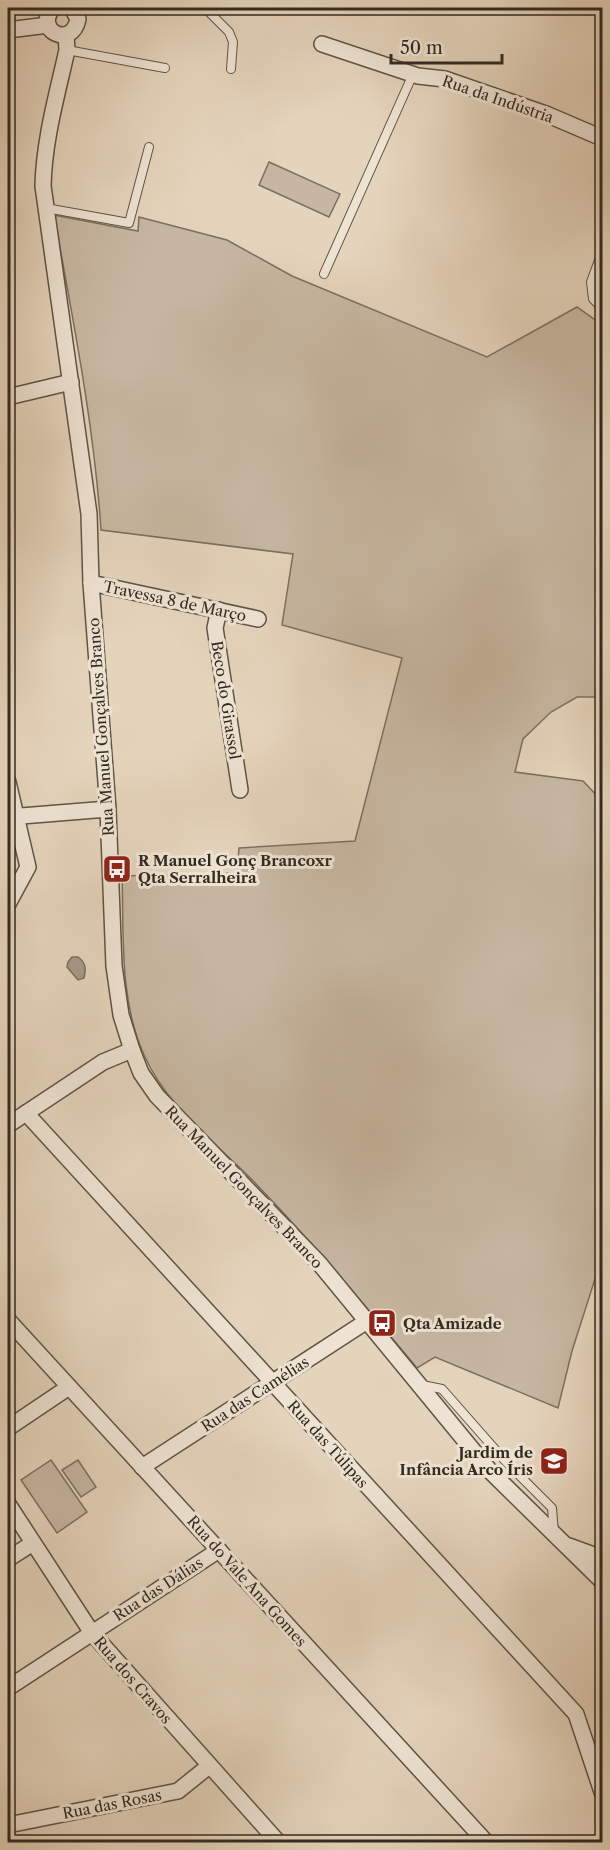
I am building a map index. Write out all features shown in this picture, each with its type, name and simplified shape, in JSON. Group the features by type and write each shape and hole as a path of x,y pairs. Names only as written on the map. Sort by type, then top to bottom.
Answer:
{"street":[{"path":"53,8 47,18 48,24 67,42"},
{"name":"Rua Manuel Gonçalves Branco","path":"79,9 77,26 67,42 43,165 43,186 89,514 91,583 108,810 114,966 121,1015 132,1050 141,1073 157,1096 319,1263 490,1471 603,1581"},
{"path":"8,30 48,24"},
{"name":"Rua da Indústria","path":"322,44 413,74 445,79 546,114 603,138"},
{"path":"8,397 71,382"},
{"name":"Travessa 8 de Março","path":"91,583 258,619"},
{"name":"Beco do Girassol","path":"219,610 214,628 240,790"},
{"path":"8,782 12,817 28,867 8,903"},
{"path":"12,817 108,810"},
{"path":"8,1125 103,1062 132,1050"},
{"name":"Rua das Túlipas","path":"26,1113 576,1714 603,1792"},
{"name":"Rua do Vale Ana Gomes","path":"8,1320 486,1842"},
{"name":"Rua das Camélias","path":"142,1467 367,1321"},
{"path":"8,1428 69,1387"},
{"name":"Rua dos Cravos","path":"8,1504 92,1633 278,1842"},
{"name":"Rua Manuel Gonçalves Branco","path":"560,1539 603,1558"},
{"path":"8,1559 33,1543"},
{"name":"Rua das Dálias","path":"8,1688 219,1550"},
{"name":"Rua das Rosas","path":"8,1825 178,1791 208,1766"}],"lane":[{"path":"205,8 229,32 234,42 231,69"},
{"path":"67,42 165,68"},
{"path":"324,274 413,74"},
{"path":"46,208 129,223 149,147"},
{"path":"603,252 591,282 593,299 603,308"}],"shaded area":[{"path":"269,162 340,194 329,217 259,185"},
{"path":"54,215 138,231 139,217 227,240 292,276 487,357 577,307 602,325 602,697 577,697 551,712 523,739 515,772 583,781 602,801 602,1257 572,1351 558,1408 435,1357 417,1368 300,1231 180,1109 154,1074 144,1055 130,1012 124,967 122,876 237,873 239,848 355,841 402,658 282,625 293,554 101,530 88,411"},
{"path":"72,957 78,957 84,964 84,978 78,980 67,967"},
{"path":"51,1460 87,1512 57,1533 21,1480"},
{"path":"78,1460 96,1487 81,1497 62,1470"}],"place":[{"name":"R Manuel Gonç Brancoxr Qta Serralheira","path":"117,869"},
{"name":"Qta Amizade","path":"382,1323"},
{"name":"Jardim de Infância Arco Íris","path":"554,1461"}]}
